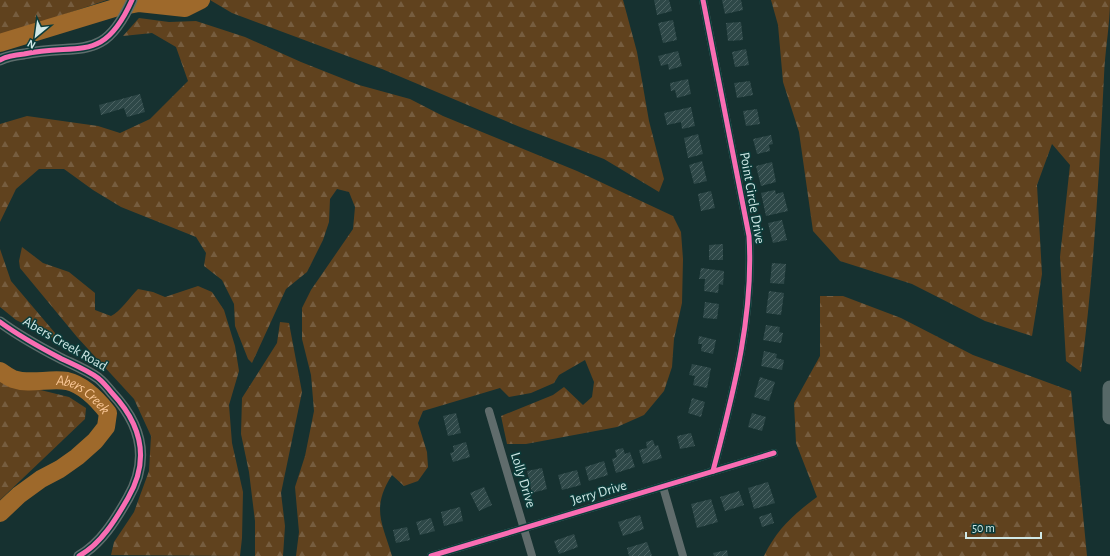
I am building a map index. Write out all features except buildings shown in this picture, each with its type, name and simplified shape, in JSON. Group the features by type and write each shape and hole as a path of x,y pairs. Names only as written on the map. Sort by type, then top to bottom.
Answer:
{"highway":[{"path":"1110,388 1110,417"}],"street":[{"path":"0,60 36,51 93,46 104,41 116,29 132,0"},
{"name":"Point Circle Drive","path":"703,0 749,236 751,263 743,345 735,390 713,471"},
{"name":"Abers Creek Road","path":"0,322 28,342 97,378 120,401 135,425 141,448 140,469 132,491 117,517 101,538 79,556"},
{"name":"Lolly Drive","path":"489,411 532,556"},
{"name":"Jerry Drive","path":"431,556 774,453"},
{"path":"663,487 683,556"}],"green space":[{"path":"0,0 107,0 0,36"},
{"path":"210,0 623,0 637,52 649,121 664,179 659,192 604,159 520,127 382,69 232,13"},
{"path":"771,0 1110,0 1093,261 1081,372 1066,361 1060,257 1070,165 1052,144 1037,185 1042,274 1032,336 985,321 912,284 840,261 813,231 799,132 783,82 778,25"},
{"path":"139,18 169,22 196,21 245,37 301,62 359,85 410,99 443,116 577,171 673,216 681,232 683,259 682,303 674,339 672,367 664,391 644,415 617,427 526,444 507,444 501,416 553,395 564,387 583,405 592,397 594,382 585,360 559,375 554,383 531,393 509,397 500,388 423,411 418,423 427,452 428,467 418,481 404,486 392,475 382,497 380,506 382,524 392,556 296,556 299,532 295,487 305,456 314,411 311,375 302,339 302,308 311,290 353,229 355,207 349,192 337,189 330,199 329,222 323,240 307,272 286,289 252,363 248,359 235,326 234,304 222,280 204,266 206,253 196,237 121,207 93,190 64,169 39,169 16,189 0,222 0,124 27,116 98,126 120,133 150,119 188,81 176,47 152,33 123,36"},
{"path":"22,247 43,263 69,272 95,293 95,310 111,316 121,308 138,289 153,292 165,297 198,286 212,292 224,310 235,346 239,371 229,405 232,443 243,492 240,556 111,555 114,542 134,512 149,471 151,436 134,399 77,337 20,268 19,261"},
{"path":"0,249 11,281 55,333 55,339 16,320 0,307"},
{"path":"820,296 843,296 901,318 973,355 1071,391 1087,556 764,556 774,538 786,523 817,497 796,443 794,403 820,356"},
{"path":"280,322 289,323 302,392 281,493 285,526 283,556 255,556 255,521 249,472 241,434 242,398 277,343"},
{"path":"0,380 69,397 86,408 85,419 0,500"}],"waterway":[{"name":"Abers Creek","path":"0,43 118,7 139,3 185,8 201,0"},
{"name":"Abers Creek","path":"0,371 19,381 60,380 73,383 85,389 108,413 106,427 95,441 77,457 60,469 41,479 19,495 0,513"}],"cycle path":[{"path":"0,60 11,56 43,51 88,47 100,42 111,34 132,0"},
{"path":"703,0 749,236 750,266 745,325 740,355 728,413 713,471"},
{"path":"0,322 14,332 98,378 122,405 136,430 140,443 141,457 135,484 113,522 101,538 79,556"},
{"path":"431,556 774,453"}]}
